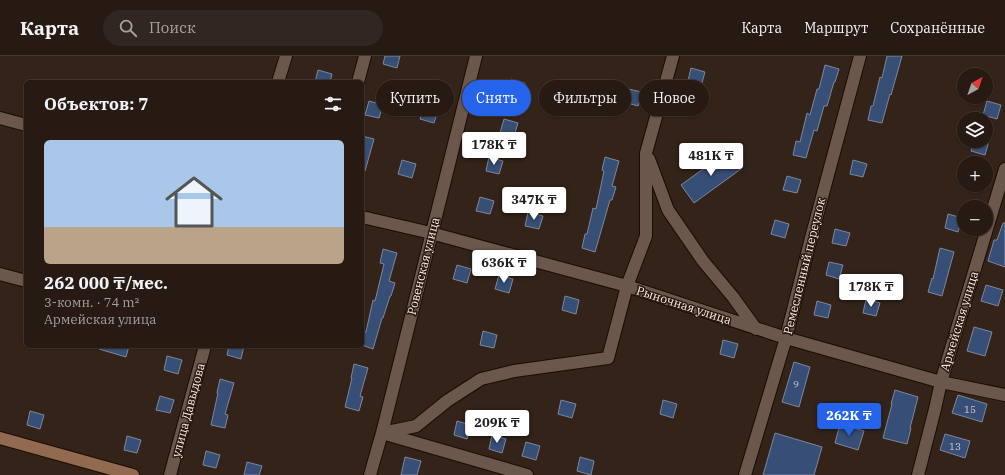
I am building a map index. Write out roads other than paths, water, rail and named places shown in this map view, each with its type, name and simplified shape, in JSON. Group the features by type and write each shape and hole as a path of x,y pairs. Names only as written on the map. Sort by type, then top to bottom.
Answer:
{"main road":[{"path":"0,438 133,475"}],"street":[{"path":"279,80 286,56"},
{"path":"359,80 365,56"},
{"name":"Ровенская улица","path":"370,475 382,433 476,56"},
{"path":"382,433 416,426 446,401 481,379 514,371 608,358 627,286 646,236 646,153 673,56"},
{"name":"Ремесленный переулок","path":"745,475 786,338 860,56"},
{"path":"0,118 24,124"},
{"path":"646,153 668,210 703,261 756,328"},
{"name":"Армейская улица","path":"918,475 941,382 1005,168"},
{"name":"Рыночная улица","path":"364,216 627,286 786,338 941,382 1005,395"},
{"path":"0,274 24,281"},
{"name":"улица Давыдова","path":"170,475 204,348"},
{"path":"382,433 527,475"}]}
